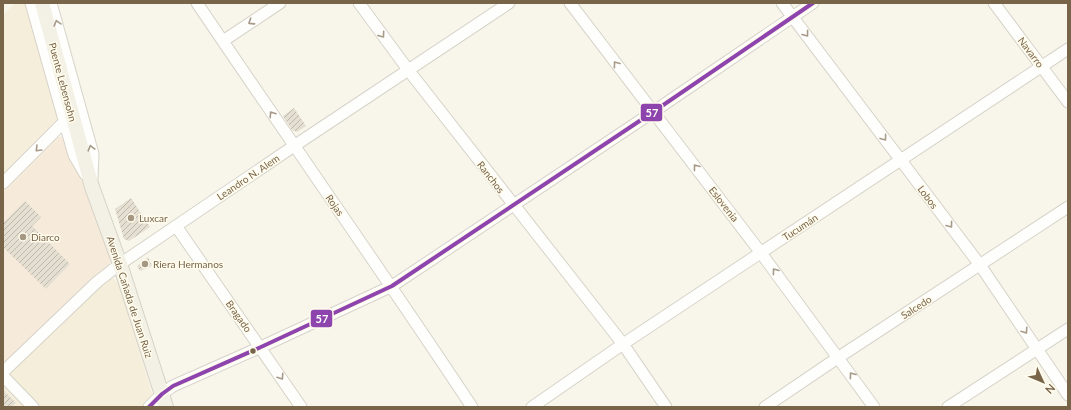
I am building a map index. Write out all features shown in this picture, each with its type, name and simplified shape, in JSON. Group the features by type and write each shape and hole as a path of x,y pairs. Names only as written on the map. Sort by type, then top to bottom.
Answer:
{"main road":[{"name":"Puente Lebensohn","path":"42,3 85,161"},
{"name":"Avenida Cañada de Juan Ruiz","path":"85,161 92,187 120,264 164,401"}],"street":[{"name":"Avenida Cañada de Juan Ruiz","path":"31,3 74,155 92,187"},
{"name":"Avenida Cañada de Juan Ruiz","path":"51,3 93,154 92,187"},
{"name":"Rojas","path":"197,3 294,146 392,286 472,407"},
{"path":"223,41 280,3"},
{"name":"Ranchos","path":"359,3 408,71 512,205 623,344 666,407"},
{"name":"Leandro N. Alem","path":"3,372 97,282 120,264 509,3"},
{"name":"Eslovenia","path":"570,3 761,253 839,357 874,407"},
{"name":"Lobos","path":"782,3 980,265 1068,395"},
{"path":"149,407 164,401 173,386 392,286 653,112 813,3"},
{"name":"Navarro","path":"994,3 1068,102"},
{"name":"Tucumán","path":"532,407 623,344 1068,49"},
{"path":"3,183 65,122"},
{"name":"Salcedo","path":"765,407 1068,207"},
{"name":"Bragado","path":"176,226 301,407"},
{"path":"948,407 1068,329"},
{"path":"3,376 33,407"}],"shaded area":[{"path":"15,3 26,3 60,114 60,119 3,178 3,15"},
{"path":"57,137 62,137 68,143 110,258 110,262 106,271 60,309 3,364 3,190"},
{"path":"111,278 114,279 119,285 153,397 145,407 38,407 9,376 9,372 84,298"},
{"path":"3,385 5,386 26,407 3,407"}],"building":[{"path":"294,108 306,126 297,132 292,130 283,116"},
{"name":"Luxcar","path":"131,198 150,227 129,241 124,239 115,209"},
{"name":"Diarco","path":"25,201 41,217 32,226 70,264 46,289 3,247 3,223"},
{"name":"Riera Hermanos","path":"148,257 152,266 140,271 137,266"},
{"path":"3,390 16,403 11,407 3,407"}],"transit line":[{"name":"57","path":"149,407 162,394 173,386 392,286 653,112 813,3"}],"place":[{"name":"Luxcar","path":"131,218"},
{"name":"Diarco","path":"23,237"},
{"name":"Riera Hermanos","path":"145,264"}]}
